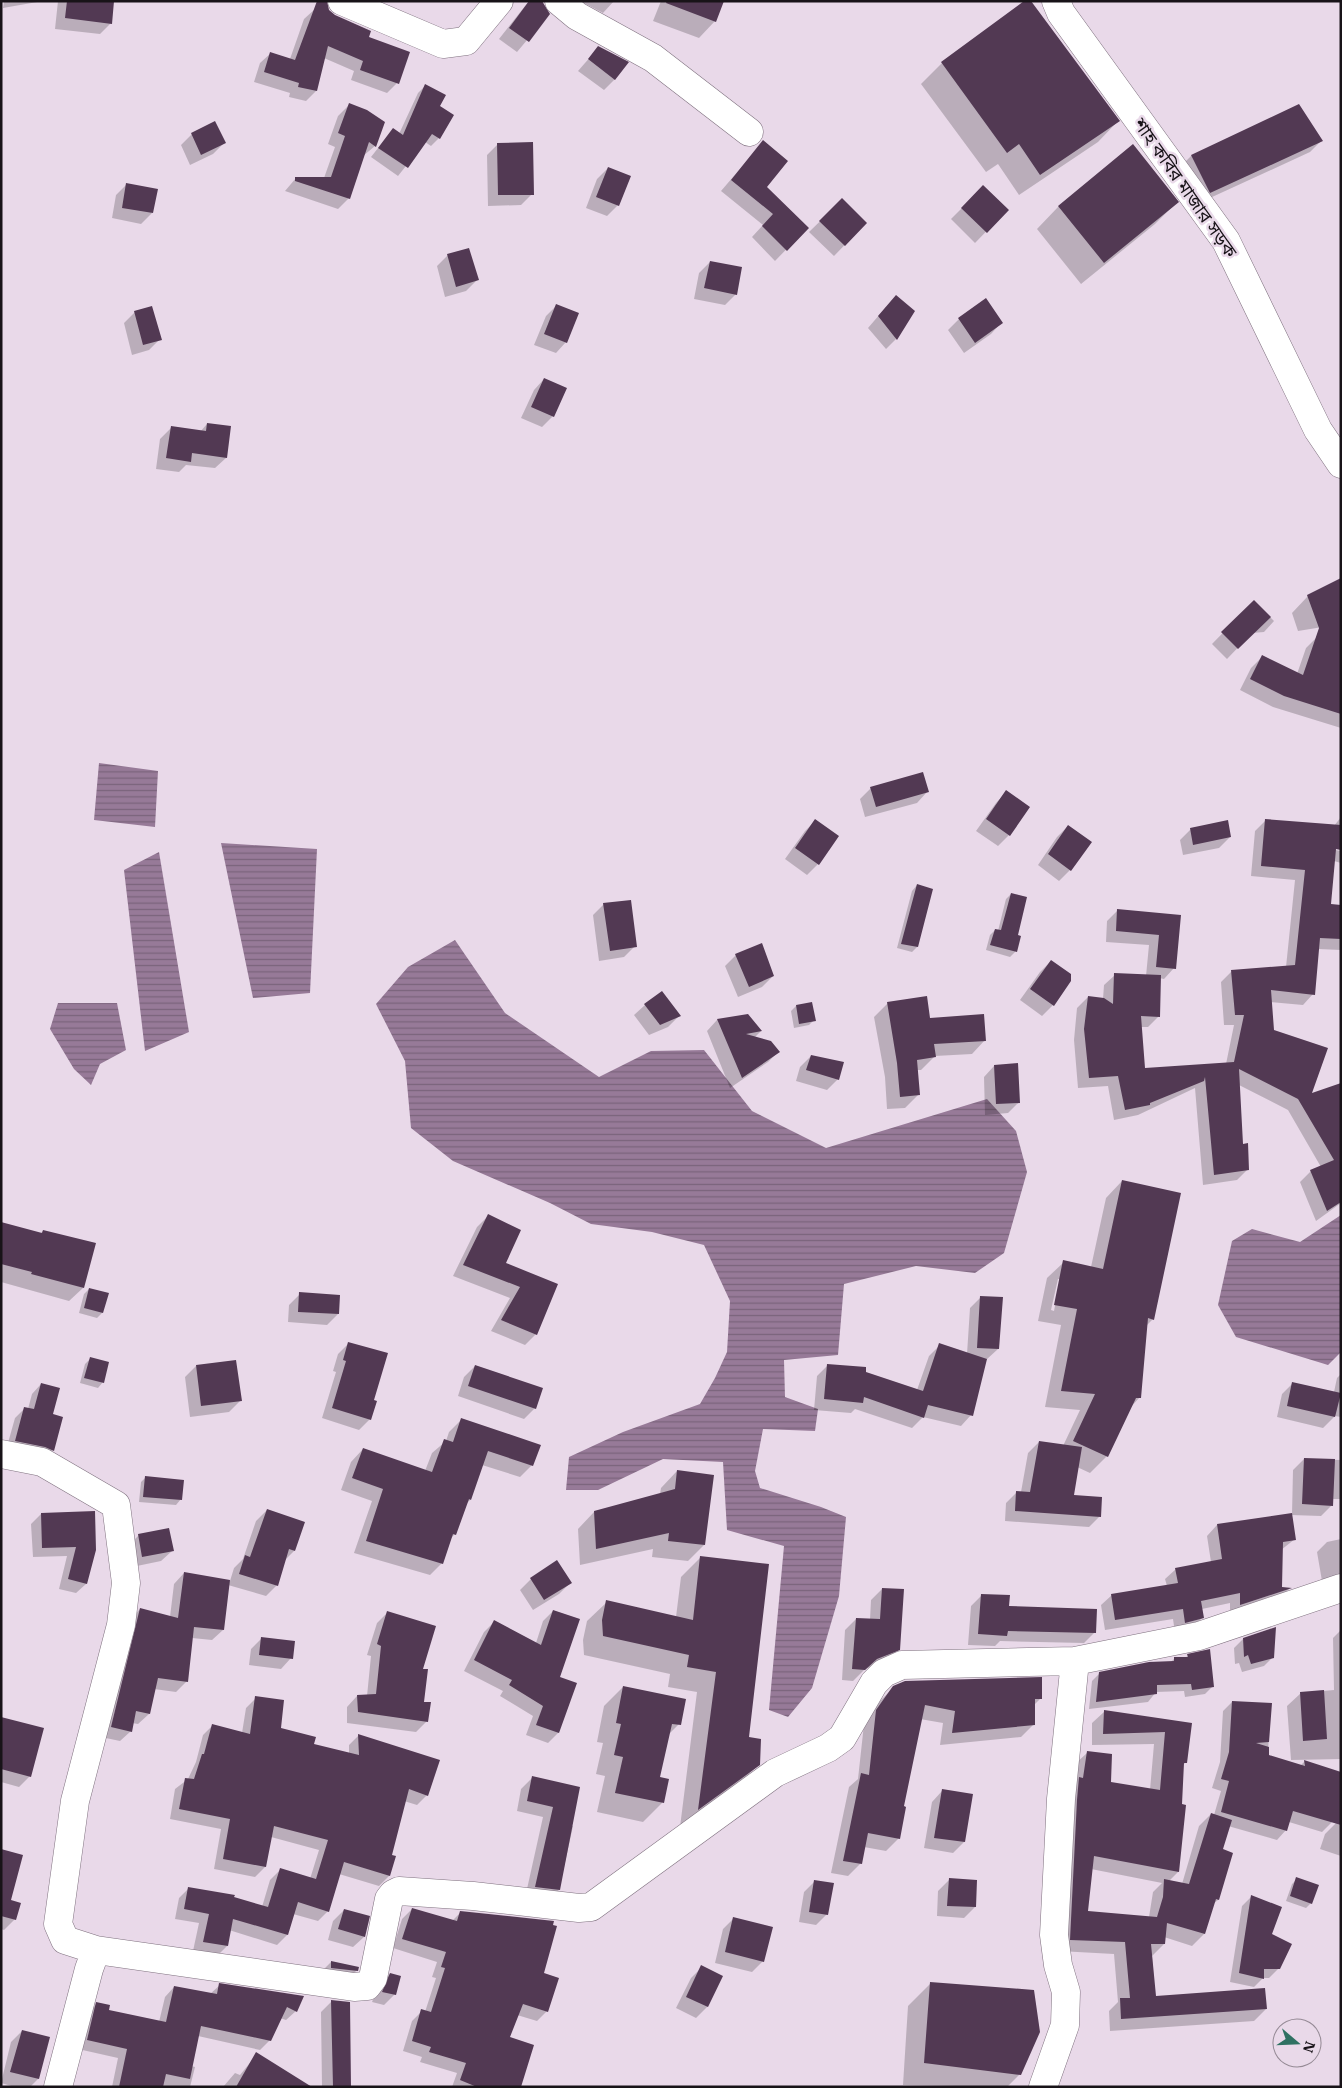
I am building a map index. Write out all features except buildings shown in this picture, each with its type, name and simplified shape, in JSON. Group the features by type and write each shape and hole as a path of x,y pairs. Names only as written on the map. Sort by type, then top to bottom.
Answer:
{"street":[{"path":"342,1 443,44 466,41 499,1"},
{"path":"559,1 577,16 653,58 749,132"},
{"name":"শাহ কবির মাজার সড়ক","path":"1056,1 1061,12 1226,240 1318,430 1341,464"},
{"path":"1,1454 42,1462 116,1505 126,1583 121,1625 75,1801 58,1924 65,1940 96,1950 344,1986 367,1986 373,1978 389,1899 393,1894 399,1891 473,1896 579,1908 591,1907 775,1773 828,1748 842,1738 874,1683 884,1673 902,1665 1075,1661 1199,1636 1341,1588"},
{"path":"1043,2087 1065,2025 1066,1992 1058,1965 1054,1935 1061,1799 1075,1661"},
{"path":"58,2087 89,1969 96,1950"}],"shaded area":[{"path":"99,763 158,771 155,827 94,820"},
{"path":"221,843 317,849 310,993 253,998"},
{"path":"159,852 189,1032 145,1051 124,870"},
{"path":"455,940 505,1013 599,1077 651,1051 704,1050 752,1111 826,1148 987,1099 1016,1131 1027,1172 1004,1253 975,1273 916,1266 844,1284 838,1355 784,1360 785,1397 818,1409 815,1431 763,1429 755,1471 760,1488 846,1517 839,1596 812,1688 788,1717 769,1710 784,1546 727,1530 723,1462 663,1459 598,1490 566,1490 569,1457 623,1432 700,1404 727,1352 730,1301 704,1245 652,1232 591,1224 550,1203 453,1161 411,1128 405,1061 376,1004 408,967"},
{"path":"58,1003 117,1003 126,1050 100,1064 91,1085 74,1069 50,1029"},
{"path":"1341,1215 1341,1352 1328,1365 1236,1337 1218,1305 1232,1241 1252,1229 1300,1242"}]}
